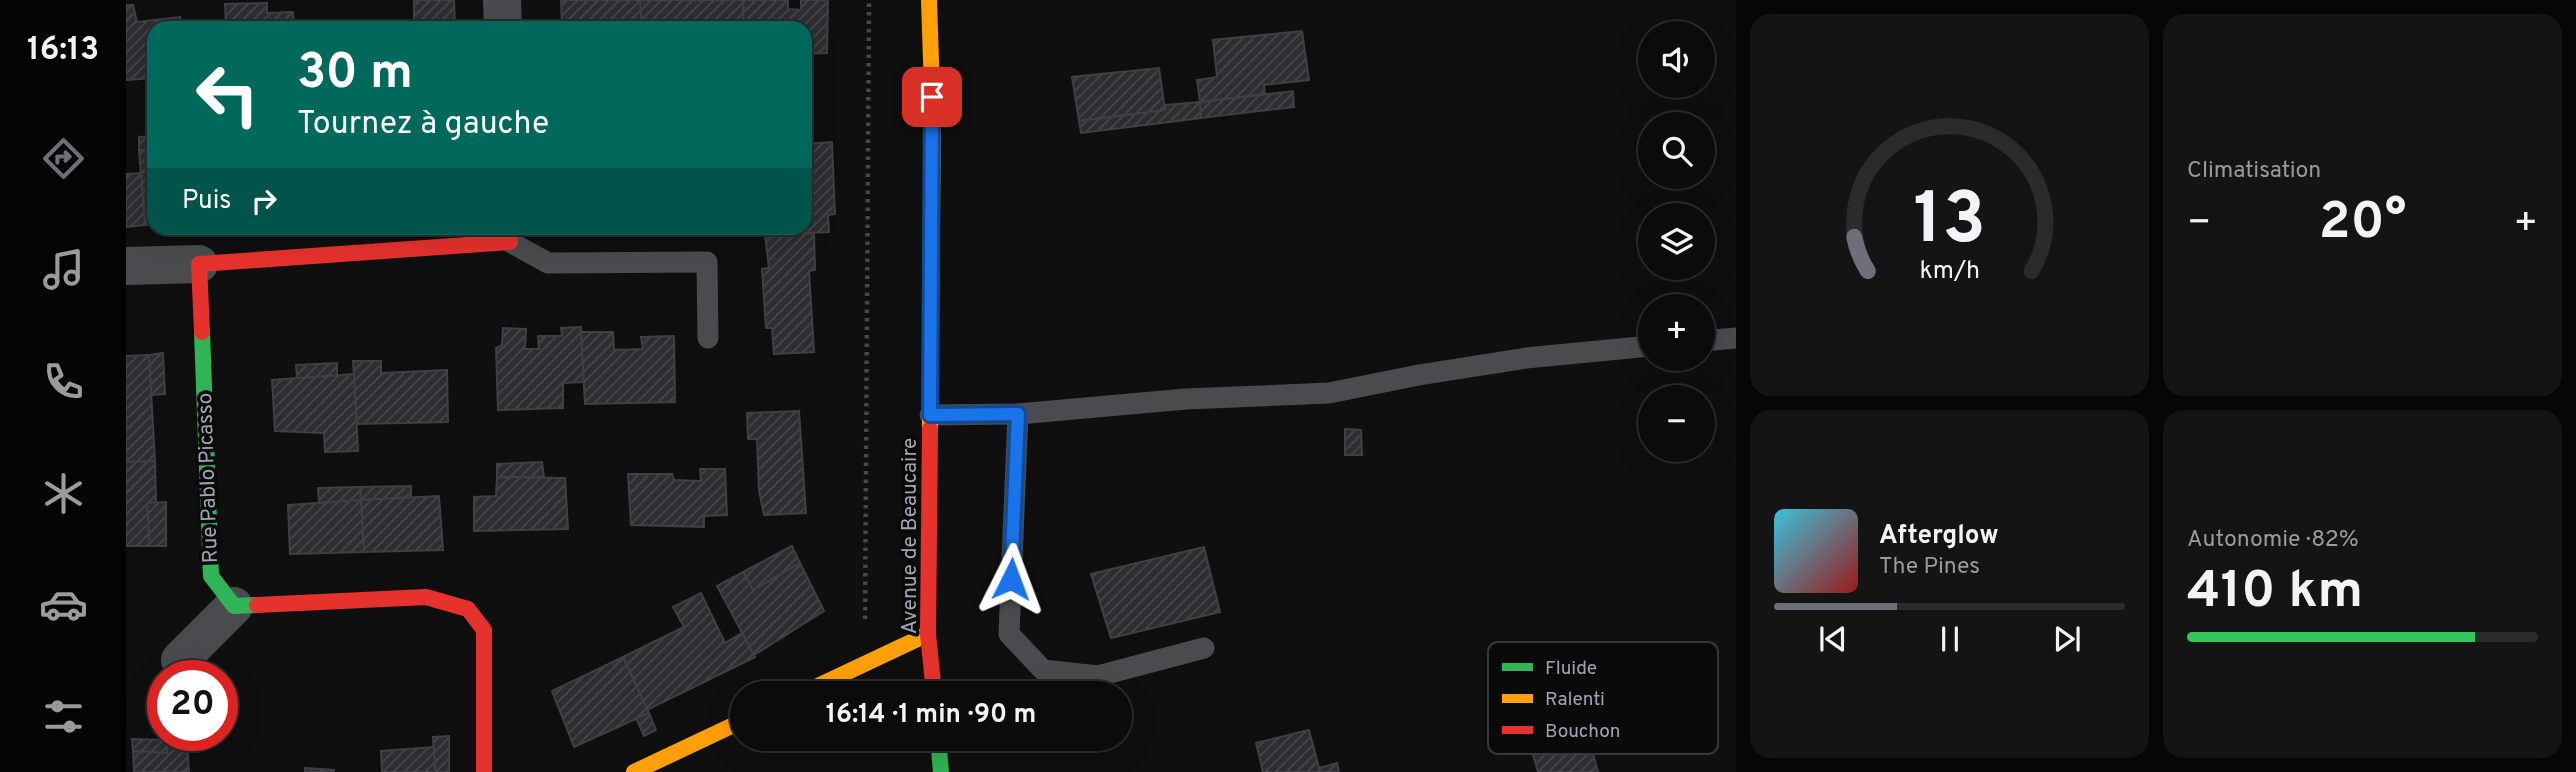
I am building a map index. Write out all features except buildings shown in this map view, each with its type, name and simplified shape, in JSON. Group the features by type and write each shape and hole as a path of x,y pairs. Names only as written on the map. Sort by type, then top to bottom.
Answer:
{"street":[{"path":"502,0 503,21"},
{"name":"Avenue de Beaucaire","path":"929,0 933,121 928,634 933,681"},
{"path":"126,266 199,264 509,235"},
{"name":"Rue Pablo Picasso","path":"199,264 211,576 234,607"},
{"path":"180,660 234,607 426,597 468,609 484,630 484,772"},
{"path":"828,681 928,634"},
{"path":"634,772 730,728"},
{"path":"939,751 941,772"}],"lane":[{"path":"509,235 548,263 707,262 708,338"},
{"path":"1715,340 1736,338"},
{"path":"930,415 1018,414 1186,399 1329,393 1526,358 1638,347"},
{"path":"1018,414 1009,634 1043,670 1098,676 1204,648"}],"path":[{"path":"864,664 869,0"}],"traffic: fast":[{"path":"202,332 211,576 234,606 257,605"},
{"path":"939,751 941,772"}],"traffic: slow":[{"path":"929,0 933,121 930,429"},
{"path":"828,681 928,634"},
{"path":"634,772 730,727"}],"traffic: jam":[{"path":"202,332 199,264 510,242 510,235"},
{"path":"930,429 928,634 933,681"},
{"path":"257,605 426,597 468,609 484,630 484,772"}],"route":[{"path":"932,97 930,415 1018,414 1011,579"}]}
